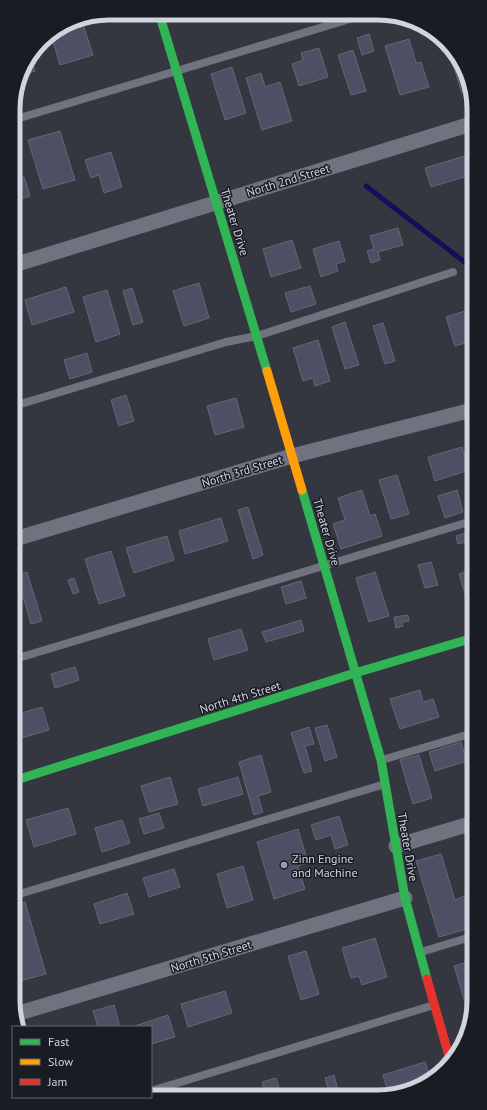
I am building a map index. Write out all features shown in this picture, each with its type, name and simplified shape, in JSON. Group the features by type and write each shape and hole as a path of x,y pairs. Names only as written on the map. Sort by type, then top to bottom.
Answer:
{"street":[{"name":"Theater Drive","path":"161,20 257,336 381,760 405,898 434,1005 450,1052"},
{"name":"North 2nd Street","path":"20,263 467,125"},
{"name":"North 3rd Street","path":"20,538 292,456 467,411"},
{"name":"North 4th Street","path":"20,779 355,673 467,639"},
{"path":"396,846 467,825"},
{"name":"North 5th Street","path":"21,1012 405,898"}],"lane":[{"path":"20,118 346,20"},
{"path":"20,404 226,342 257,336 453,272"},
{"path":"20,657 467,523"},
{"path":"381,760 467,735"},
{"path":"20,894 385,784"},
{"path":"420,952 467,938"},
{"path":"154,1090 434,1005"}],"building":[{"path":"83,24 93,55 60,65 53,40 70,29"},
{"path":"369,34 374,51 362,55 357,38"},
{"path":"409,39 416,63 421,62 429,87 400,95 385,46"},
{"path":"319,48 328,77 299,86 292,64 303,60 301,53"},
{"path":"353,50 366,91 351,95 338,55"},
{"path":"451,59 458,70 464,86 465,92 462,93"},
{"path":"33,64 35,71 28,74"},
{"path":"232,67 246,113 225,120 211,74"},
{"path":"261,73 265,87 280,82 292,121 262,130 246,78"},
{"path":"60,131 75,180 43,189 28,140"},
{"path":"111,152 122,187 104,193 99,175 91,178 85,160"},
{"path":"467,155 467,176 431,187 425,168"},
{"path":"24,177 30,196 20,199 20,178"},
{"path":"398,228 403,245 378,252 380,260 371,263 367,251 374,249 370,236"},
{"path":"292,240 301,268 271,277 263,249"},
{"path":"339,241 345,261 336,264 338,271 321,277 313,249"},
{"path":"199,283 209,318 184,326 173,291"},
{"path":"310,286 316,304 291,312 285,293"},
{"path":"66,287 74,312 32,325 25,300"},
{"path":"132,288 143,322 133,325 123,291"},
{"path":"107,290 120,334 96,342 83,297"},
{"path":"467,310 467,342 455,346 446,317"},
{"path":"345,322 359,365 345,369 332,327"},
{"path":"383,323 395,361 385,364 373,326"},
{"path":"318,340 330,381 315,386 313,378 303,381 293,348"},
{"path":"87,353 92,372 70,379 64,360"},
{"path":"126,395 134,421 119,426 111,400"},
{"path":"236,398 244,427 215,435 207,406"},
{"path":"462,447 467,463 467,471 435,481 428,457"},
{"path":"397,475 409,514 391,519 379,480"},
{"path":"362,490 370,516 375,514 382,536 341,549 333,524 345,520 338,498"},
{"path":"457,490 463,512 445,518 438,496"},
{"path":"248,507 263,555 253,559 238,510"},
{"path":"221,518 228,541 185,554 179,531"},
{"path":"467,533 467,541 458,544 456,536"},
{"path":"167,536 174,560 134,573 126,548"},
{"path":"111,551 125,596 99,604 85,559"},
{"path":"431,562 438,585 425,588 418,565"},
{"path":"467,571 467,600 459,574"},
{"path":"27,572 42,621 31,624 20,586 20,575"},
{"path":"375,572 389,616 369,622 356,578"},
{"path":"74,578 79,592 73,594 68,580"},
{"path":"301,581 306,598 286,604 281,587"},
{"path":"408,615 409,621 402,622 403,626 396,628 394,617"},
{"path":"301,620 304,631 266,642 262,632"},
{"path":"241,629 248,650 214,660 208,639"},
{"path":"75,667 79,680 55,688 51,674"},
{"path":"420,690 423,702 433,699 439,717 400,729 390,699"},
{"path":"42,707 49,730 20,739 20,714"},
{"path":"327,725 337,757 325,761 315,728"},
{"path":"309,727 314,744 305,746 312,771 304,773 291,733"},
{"path":"461,742 467,761 435,771 429,752"},
{"path":"261,755 271,792 258,796 263,812 254,815 239,762"},
{"path":"419,755 432,798 413,804 400,760"},
{"path":"170,777 178,804 149,812 141,786"},
{"path":"238,777 243,794 203,806 198,789"},
{"path":"68,808 76,834 34,847 26,820"},
{"path":"159,813 164,828 144,834 139,819"},
{"path":"339,816 348,845 335,849 331,835 316,840 311,825"},
{"path":"122,820 130,843 102,852 95,828"},
{"name":"Zinn Engine and Machine","path":"298,829 308,863 298,866 305,889 274,899 257,842"},
{"path":"441,854 455,900 465,896 467,903 467,929 439,937 416,861"},
{"path":"243,866 253,900 227,908 217,874"},
{"path":"174,869 180,887 149,897 143,878"},
{"path":"127,893 134,914 100,924 94,904"},
{"path":"25,902 46,974 20,981 20,904"},
{"path":"375,938 387,977 362,985 359,976 351,978 342,948"},
{"path":"306,951 319,994 301,1000 288,956"},
{"path":"467,962 467,1008 454,966"},
{"path":"225,991 232,1013 188,1027 181,1004"},
{"path":"114,1005 120,1026 98,1026 93,1011"},
{"path":"168,1015 175,1037 152,1044 152,1026 135,1026"},
{"path":"425,1062 429,1074 420,1079 387,1089 383,1075"},
{"path":"334,1075 338,1090 329,1090 325,1078"},
{"path":"276,1078 280,1090 265,1090 262,1082"}],"waterway":[{"path":"366,186 467,264"}],"traffic: fast":[{"path":"161,20 267,371"},
{"path":"302,490 381,760 405,898 427,979"},
{"path":"20,779 355,673 467,640"}],"traffic: slow":[{"path":"267,371 302,490"}],"traffic: jam":[{"path":"427,979 449,1055"}],"place":[{"name":"Zinn Engine and Machine","path":"284,865"}]}
